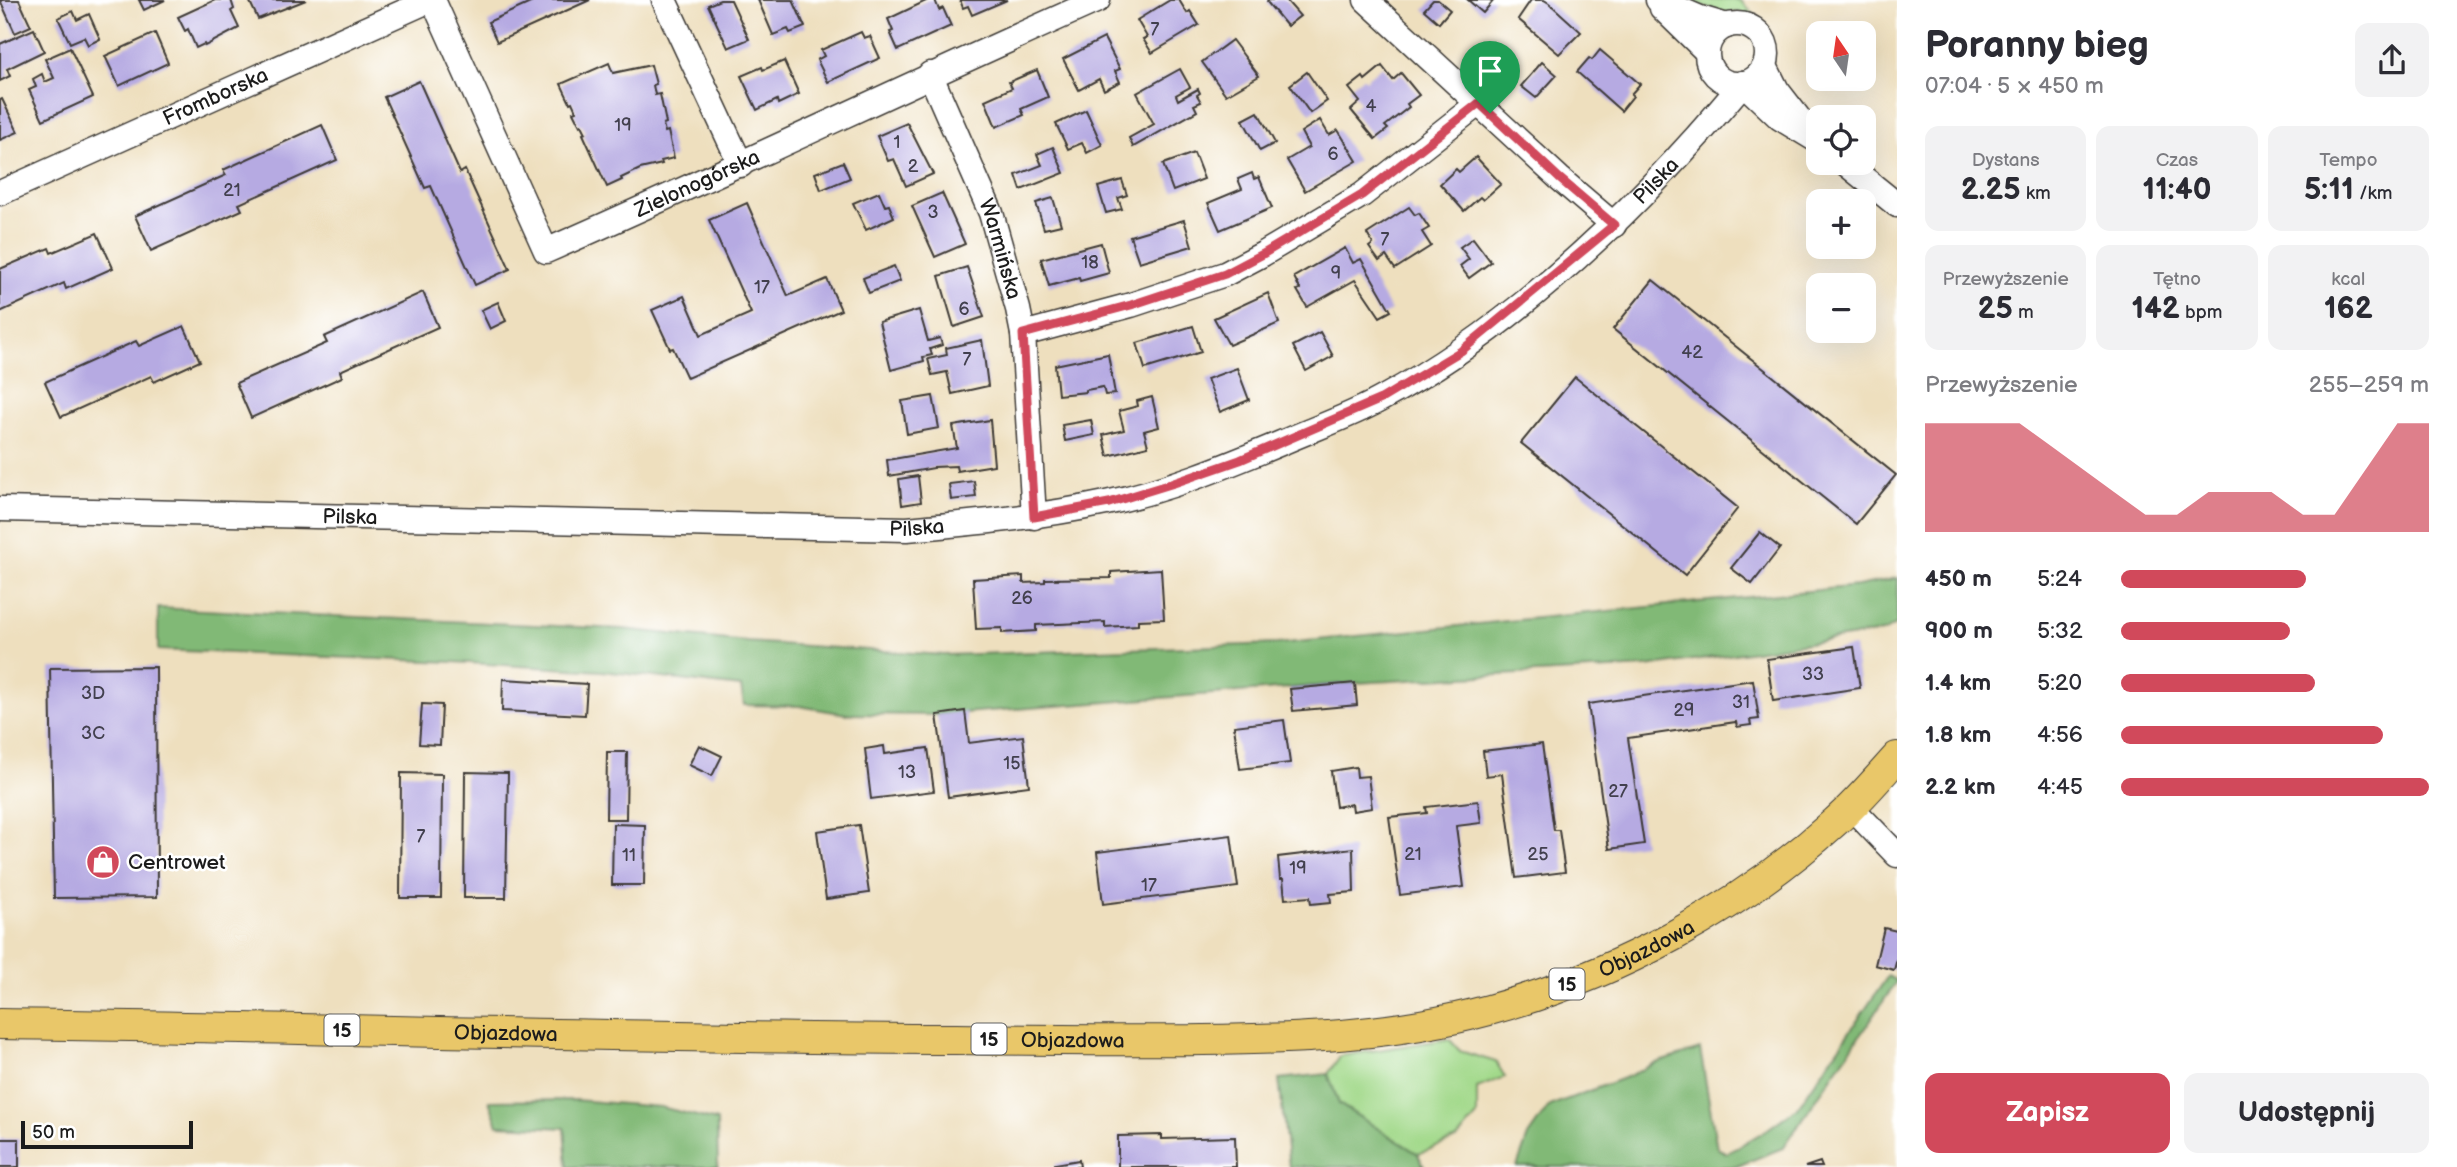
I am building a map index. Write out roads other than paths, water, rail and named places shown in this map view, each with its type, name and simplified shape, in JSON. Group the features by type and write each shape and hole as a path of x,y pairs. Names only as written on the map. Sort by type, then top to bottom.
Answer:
{"main road":[{"name":"Objazdowa","path":"0,1024 816,1039 1189,1040 1294,1039 1358,1035 1424,1026 1491,1010 1545,993 1657,944 1752,887 1800,851 1851,807 1897,757"}],"street":[{"name":"Fromborska","path":"0,192 403,5 432,0"},
{"name":"Zielonogórska","path":"432,0 546,251 741,165 930,74 1098,0"},
{"path":"664,0 741,165"},
{"path":"1366,0 1559,178 1614,225"},
{"path":"1656,0 1727,26"},
{"path":"1656,0 1709,60 1725,82 1744,83 1760,74 1765,66 1766,47 1757,31 1739,24 1727,26 1714,34 1709,60 1716,92 1709,124"},
{"path":"1765,66 1777,90 1806,127"},
{"name":"Warmińska","path":"930,74 991,213 1018,309 1023,334 1034,517"},
{"path":"1744,83 1780,118 1806,133"},
{"name":"Pilska","path":"0,509 907,529 1034,517 1109,503 1240,460 1381,399 1461,351 1614,225 1744,83"},
{"path":"1023,334 1065,325 1225,274 1362,195 1479,103"},
{"path":"1860,175 1897,205"},
{"path":"1851,807 1897,855"}],"place":[{"name":"Centrowet","path":"103,862"}]}
